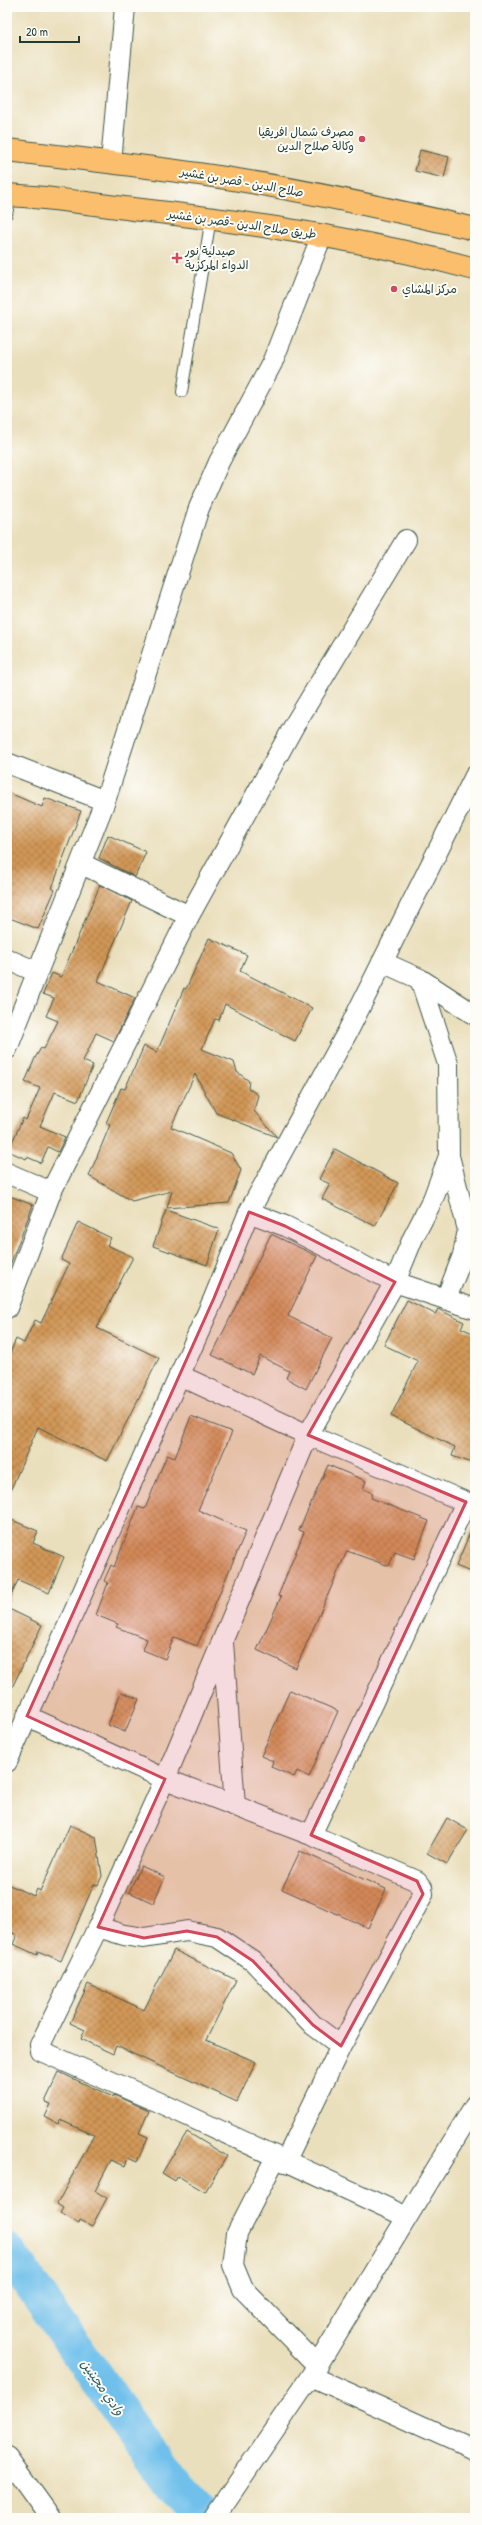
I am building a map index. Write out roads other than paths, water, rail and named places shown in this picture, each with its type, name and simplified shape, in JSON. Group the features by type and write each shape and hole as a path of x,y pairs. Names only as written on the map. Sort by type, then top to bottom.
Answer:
{"highway":[{"name":"صلاح الدين - قصر بن غشير","path":"7,150 111,162 300,191 475,229"},
{"name":"طريق صلاح الدين -قصر بن غشير","path":"8,201 211,218 379,245 475,269"}],"street":[{"path":"111,162 125,7"},
{"path":"7,1049 82,864 105,801 199,508 219,462 272,363 322,235"},
{"path":"7,1308 51,1192 189,916 295,724 406,540"},
{"path":"7,763 105,801"},
{"path":"7,1762 179,1375 249,1212 348,1032 475,776"},
{"path":"82,864 189,916"},
{"path":"7,959 37,972"},
{"path":"382,962 420,979 475,1015"},
{"path":"420,979 448,1064 449,1156 468,1230 463,1255 446,1299"},
{"path":"407,2217 280,2160 158,2102 41,2051 40,2045 98,1928 165,1779 308,1434 395,1282 413,1238 433,1199 449,1156"},
{"path":"7,1173 51,1192"},
{"path":"249,1212 285,1226 395,1282 475,1309"},
{"path":"179,1375 308,1434 470,1504 311,1836"},
{"path":"223,1639 235,1806"},
{"path":"27,1716 165,1779 311,1836 417,1881 422,1887 423,1894 280,2160 237,2233 234,2265 243,2289 314,2371 475,2450"},
{"path":"98,1928 124,1935 144,1938 187,1931 217,1937 253,1961 313,2025 341,2046"},
{"path":"214,2518 314,2371 475,2106"},
{"path":"7,2457 50,2518"}],"lane":[{"path":"182,392 211,218"}],"waterway":[{"name":"وادي مجينين","path":"7,2251 169,2481 204,2518"}],"place":[{"name":"مصرف شمال افريقيا وكالة صلاح الدين","path":"362,139"},
{"name":"صيدلية نور الدواء المركزية","path":"177,258"},
{"name":"مركز المشاي","path":"394,289"}]}
